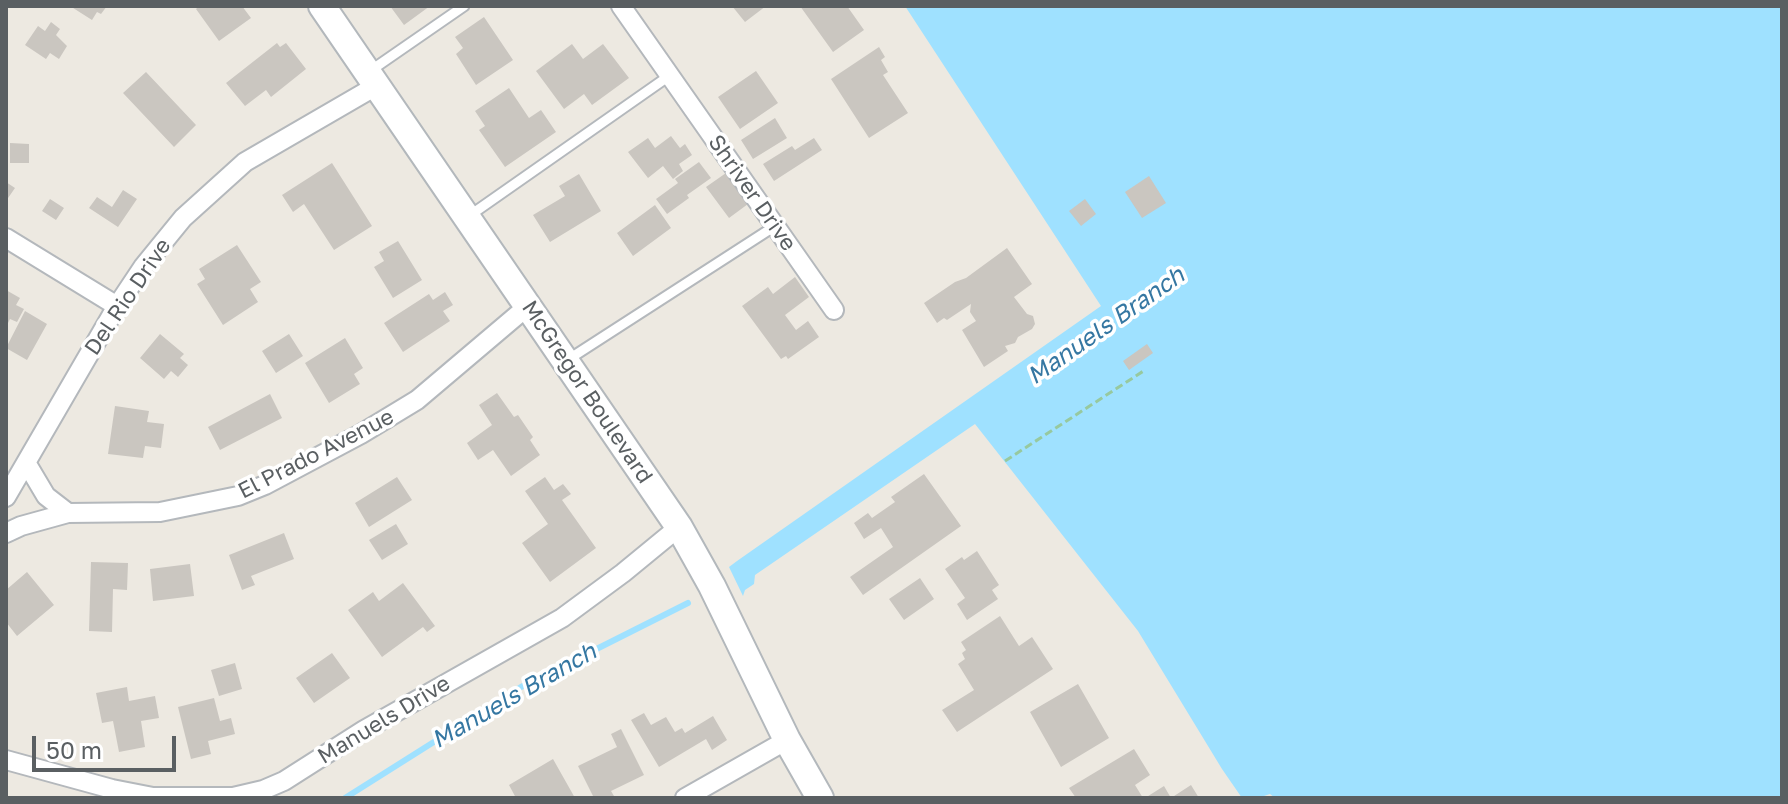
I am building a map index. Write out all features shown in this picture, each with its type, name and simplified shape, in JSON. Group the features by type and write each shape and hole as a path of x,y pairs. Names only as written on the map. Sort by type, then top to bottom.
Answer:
{"main road":[{"name":"McGregor Boulevard","path":"322,6 679,527 712,586 787,740 820,798"}],"street":[{"name":"Shriver Drive","path":"621,6 834,310"},
{"name":"Del Rio Drive","path":"6,497 117,306 143,267 183,218 245,162 372,80"},
{"path":"6,238 117,306"},
{"name":"El Prado Avenue","path":"6,533 68,513 145,513 186,508 238,496 265,485 417,400 528,306"},
{"path":"27,464 46,496 68,513"},
{"name":"Manuels Drive","path":"6,760 153,797 233,797 263,790 284,781 377,723 562,618 679,527"},
{"path":"685,798 787,740"}],"lane":[{"path":"372,80 464,6"},
{"path":"466,218 669,76"},
{"path":"566,361 775,226"}],"path":[{"path":"1005,461 1145,370"}],"water":[{"path":"905,6 1782,6 1782,798 1275,798 1270,794 1242,798 1138,631 975,424 755,575 754,584 745,590 743,596 729,567 1101,306"}],"building":[{"path":"70,6 107,6 101,14 97,12 92,20"},
{"path":"199,6 242,6 251,18 219,41 196,9"},
{"path":"390,6 430,6 404,25"},
{"path":"732,6 766,6 745,22"},
{"path":"800,6 847,6 864,30 833,52"},
{"path":"484,17 513,60 476,85 456,54 463,48 455,37"},
{"path":"51,22 60,29 56,35 67,46 59,59 50,53 46,59 25,45 38,26 45,31"},
{"path":"277,43 280,47 286,43 306,69 271,97 266,90 245,106 226,83"},
{"path":"572,44 583,59 603,44 629,78 592,105 584,94 564,109 536,71"},
{"path":"879,47 885,57 881,60 888,72 883,75 908,113 869,138 831,79"},
{"path":"756,71 778,103 740,129 718,97"},
{"path":"146,72 196,125 174,147 123,93"},
{"path":"509,88 529,118 541,110 556,132 505,167 479,130 485,126 475,111"},
{"path":"775,118 787,138 753,159 741,140"},
{"path":"671,136 680,148 685,144 692,155 679,164 683,171 673,179 663,166 648,178 628,152 648,138 655,148"},
{"path":"814,138 822,150 774,181 763,164 792,146 795,150"},
{"path":"10,143 29,144 29,163 10,163"},
{"path":"699,162 711,178 667,214 656,199 678,183 675,179"},
{"path":"332,163 372,226 334,250 304,204 293,212 282,195"},
{"path":"726,173 748,204 729,218 706,187"},
{"path":"579,174 601,211 550,242 533,215 565,196 559,186"},
{"path":"1149,176 1166,203 1142,218 1125,192"},
{"path":"6,182 15,188 6,201"},
{"path":"123,190 137,199 118,227 89,208 97,197 112,207"},
{"path":"50,199 64,208 56,220 42,211"},
{"path":"1085,199 1096,214 1081,226 1069,211"},
{"path":"655,205 671,228 633,256 617,233"},
{"path":"398,241 422,280 393,298 374,267 384,261 379,252"},
{"path":"237,245 261,282 250,289 258,302 223,325 197,284 205,279 199,269"},
{"path":"1007,248 1032,284 1014,297 1027,314 1033,316 1035,324 1015,343 1005,346 1008,351 984,367 962,330 976,321 970,312 971,304 937,323 924,303"},
{"path":"795,277 809,297 785,315 796,330 808,321 819,337 788,359 786,356 781,359 742,306 768,287 773,294"},
{"path":"6,290 20,298 16,305 24,309 17,322 10,319 6,327"},
{"path":"445,292 453,305 443,311 450,321 403,352 384,323 429,294 433,300"},
{"path":"25,311 47,324 27,360 6,348"},
{"path":"160,334 184,354 180,358 188,365 178,377 171,371 164,379 140,358"},
{"path":"289,334 303,356 276,373 262,351"},
{"path":"345,338 363,368 354,374 360,384 329,403 305,363"},
{"path":"1147,344 1153,353 1129,370 1123,361"},
{"path":"497,393 514,417 518,415 533,437 530,440 540,455 511,476 493,450 478,460 467,443 492,425 479,405"},
{"path":"270,394 282,418 220,450 208,427"},
{"path":"115,406 149,411 147,422 164,424 161,448 145,446 143,458 108,454"},
{"path":"924,474 961,526 863,595 850,577 893,547 881,528 864,539 854,523 868,513 872,518 895,502 891,497"},
{"path":"397,477 412,500 369,527 355,503"},
{"path":"545,477 554,490 563,484 571,494 562,500 596,548 550,582 522,543 548,524 525,491"},
{"path":"396,524 408,544 382,560 369,540"},
{"path":"284,533 294,559 251,576 255,585 242,590 229,555"},
{"path":"977,551 999,585 992,590 998,599 967,620 957,604 965,598 945,569"},
{"path":"91,562 128,563 127,590 113,589 112,632 89,631"},
{"path":"190,564 194,596 153,601 150,569"},
{"path":"27,572 54,605 17,636 6,622 6,590"},
{"path":"920,578 934,599 904,620 889,599"},
{"path":"403,583 435,626 427,632 423,627 382,657 348,610 373,592 379,601"},
{"path":"1000,616 1019,646 1032,637 1053,669 957,732 942,710 974,690 958,664 965,659 962,653 966,650 961,642"},
{"path":"332,653 350,678 314,703 296,678"},
{"path":"235,663 242,689 219,696 211,670"},
{"path":"1078,684 1109,738 1061,767 1030,712"},
{"path":"127,687 129,701 155,696 159,718 141,721 145,747 119,752 113,721 102,723 96,693"},
{"path":"214,698 220,721 231,718 235,734 208,741 211,754 191,759 178,707"},
{"path":"644,713 651,725 666,717 675,732 682,728 685,733 713,716 727,740 712,750 706,739 659,767 631,720"},
{"path":"621,729 644,775 611,791 614,796 611,798 594,798 578,766 617,747 611,734"},
{"path":"1134,749 1150,775 1135,785 1143,798 1076,798 1069,788"},
{"path":"553,759 575,798 516,798 509,785"},
{"path":"1191,785 1199,798 1171,798"},
{"path":"1164,786 1171,798 1145,798"}],"waterway":[{"name":"Manuels Branch","path":"345,798 521,687 688,603"}]}
